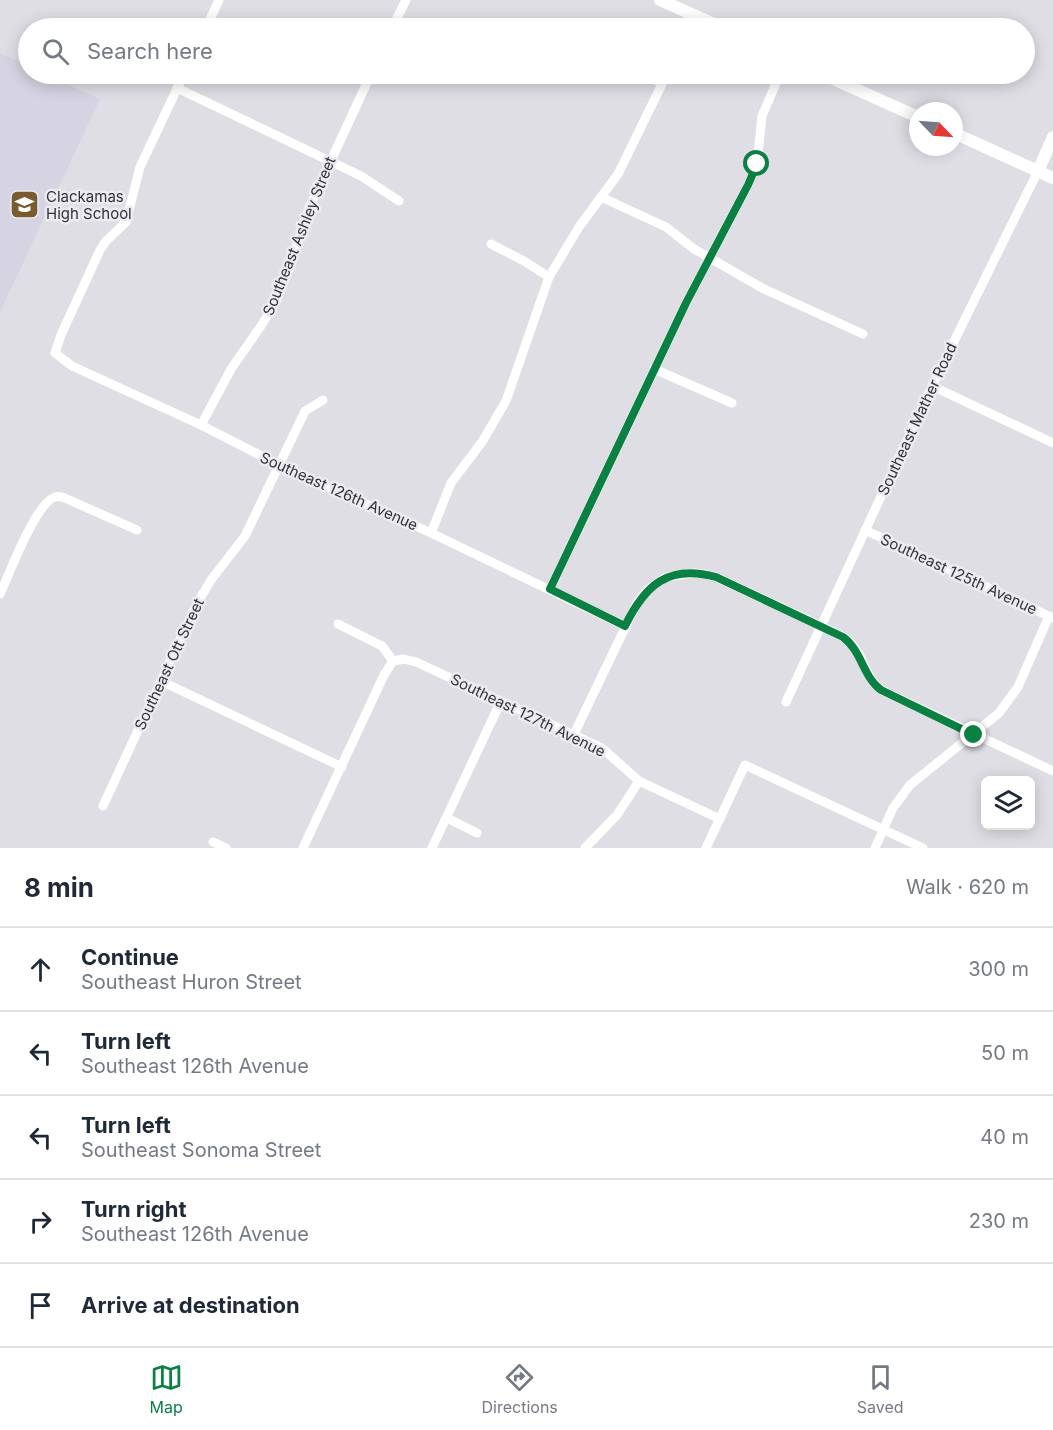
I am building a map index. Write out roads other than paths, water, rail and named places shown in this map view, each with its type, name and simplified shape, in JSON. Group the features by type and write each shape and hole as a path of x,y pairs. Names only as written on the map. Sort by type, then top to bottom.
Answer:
{"main road":[{"path":"660,0 700,18"},
{"path":"844,84 909,113"},
{"path":"963,137 1053,178"},
{"name":"Southeast Mather Road","path":"1038,171 1053,137"}],"street":[{"path":"211,18 219,0"},
{"path":"397,18 406,0"},
{"path":"179,84 177,88 330,160 361,176 399,201"},
{"name":"Southeast Ashley Street","path":"201,425 231,369 277,300 309,208 366,84"},
{"path":"431,533 451,483 494,423 506,401 549,277 579,227 618,174 662,84"},
{"path":"550,589 686,303 757,164 762,116 776,84"},
{"name":"Southeast 126th Avenue","path":"177,88 140,167 126,221 100,250 55,353 72,366 625,626"},
{"name":"Southeast Mather Road","path":"786,702 932,386 1038,171"},
{"path":"601,197 666,227 684,242 764,289 863,334"},
{"path":"491,243 549,277"},
{"path":"654,369 732,403"},
{"path":"932,386 1053,443"},
{"name":"Southeast Ott Street","path":"102,806 195,607 245,536 305,411 323,400"},
{"path":"0,594 35,519 53,497 60,496 137,530"},
{"name":"Southeast 125th Avenue","path":"865,530 1051,617"},
{"path":"574,734 637,603 648,589 666,577 694,573 716,577 822,626 852,643 873,685 1053,771"},
{"path":"875,848 893,808 910,785 999,713 1018,687 1051,617"},
{"path":"303,848 384,675 393,661 382,646 338,624"},
{"name":"Southeast 127th Avenue","path":"393,661 404,659 416,662 574,734 602,748 639,781 720,819"},
{"path":"161,681 342,766"},
{"path":"432,848 501,701"},
{"path":"706,848 744,765 923,848"},
{"path":"585,848 617,815 639,781"},
{"path":"447,818 477,833"},
{"path":"213,842 226,848"}],"place":[{"name":"Clackamas High School","path":"25,205"}]}
